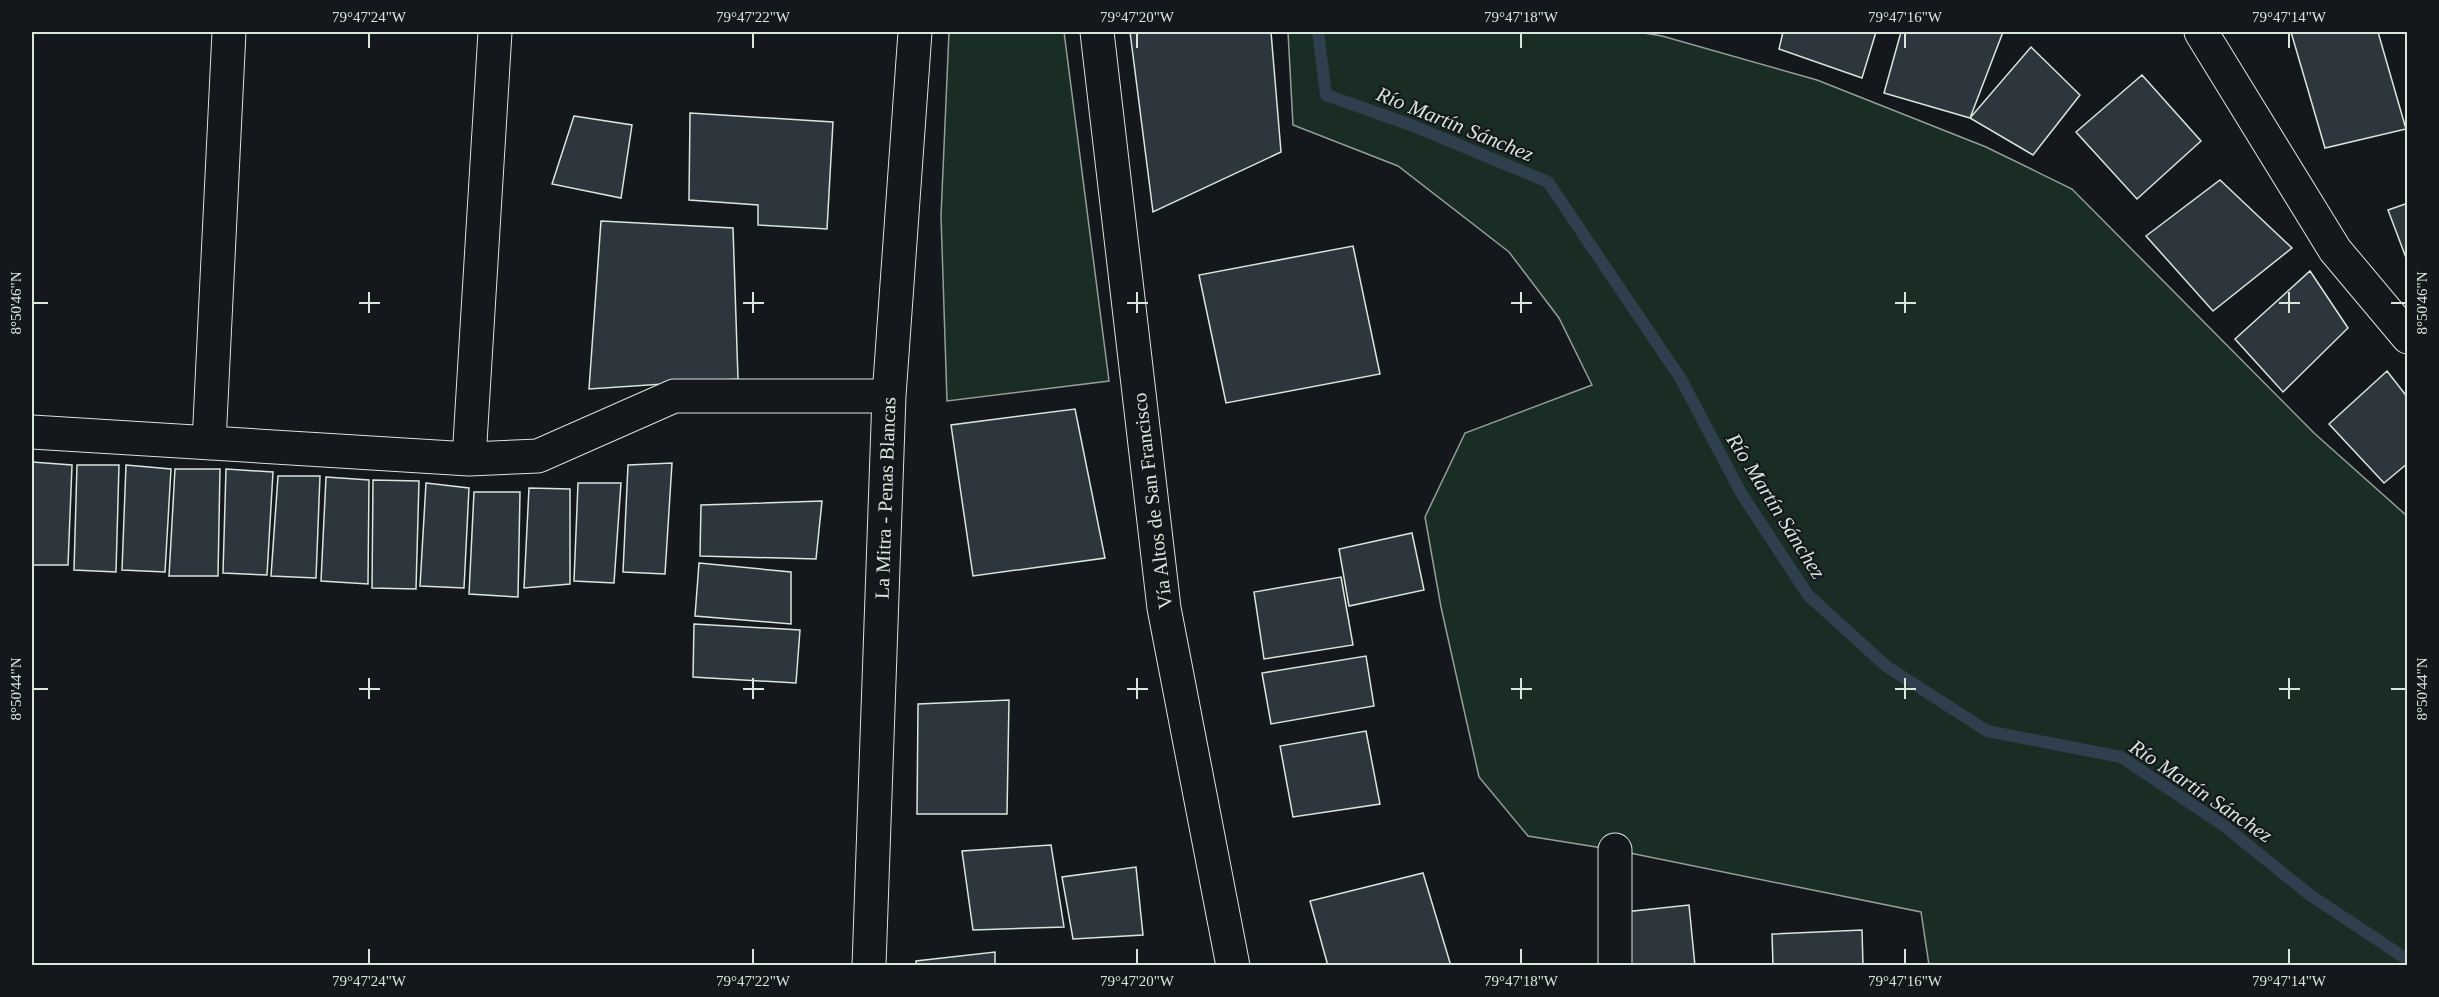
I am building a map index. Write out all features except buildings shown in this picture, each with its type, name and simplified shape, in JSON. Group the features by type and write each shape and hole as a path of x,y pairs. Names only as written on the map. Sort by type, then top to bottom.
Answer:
{"street":[{"path":"209,443 229,32"},
{"path":"469,459 495,32"},
{"name":"La Mitra - Penas Blancas","path":"869,966 889,396 915,32"},
{"name":"Vía Altos de San Francisco","path":"1097,32 1164,608 1233,966"},
{"path":"2200,32 2335,250 2408,337"},
{"path":"32,432 469,459 538,456 674,396 889,396"},
{"path":"1615,850 1615,966"}],"green space":[{"path":"949,32 1064,32 1109,381 947,401 941,216"},
{"path":"1288,32 1638,32 1662,36 1817,80 1986,147 2072,189 2314,433 2407,516 2407,965 1929,965 1921,912 1615,850 1528,836 1479,777 1441,607 1425,517 1465,433 1592,385 1559,318 1509,252 1398,166 1293,125"}],"waterway":[{"name":"Río Martín Sánchez","path":"1318,32 1326,95 1411,125 1548,182 1681,379 1741,493 1808,595 1886,666 1987,731 2121,757 2223,825 2310,895 2408,960"}]}
